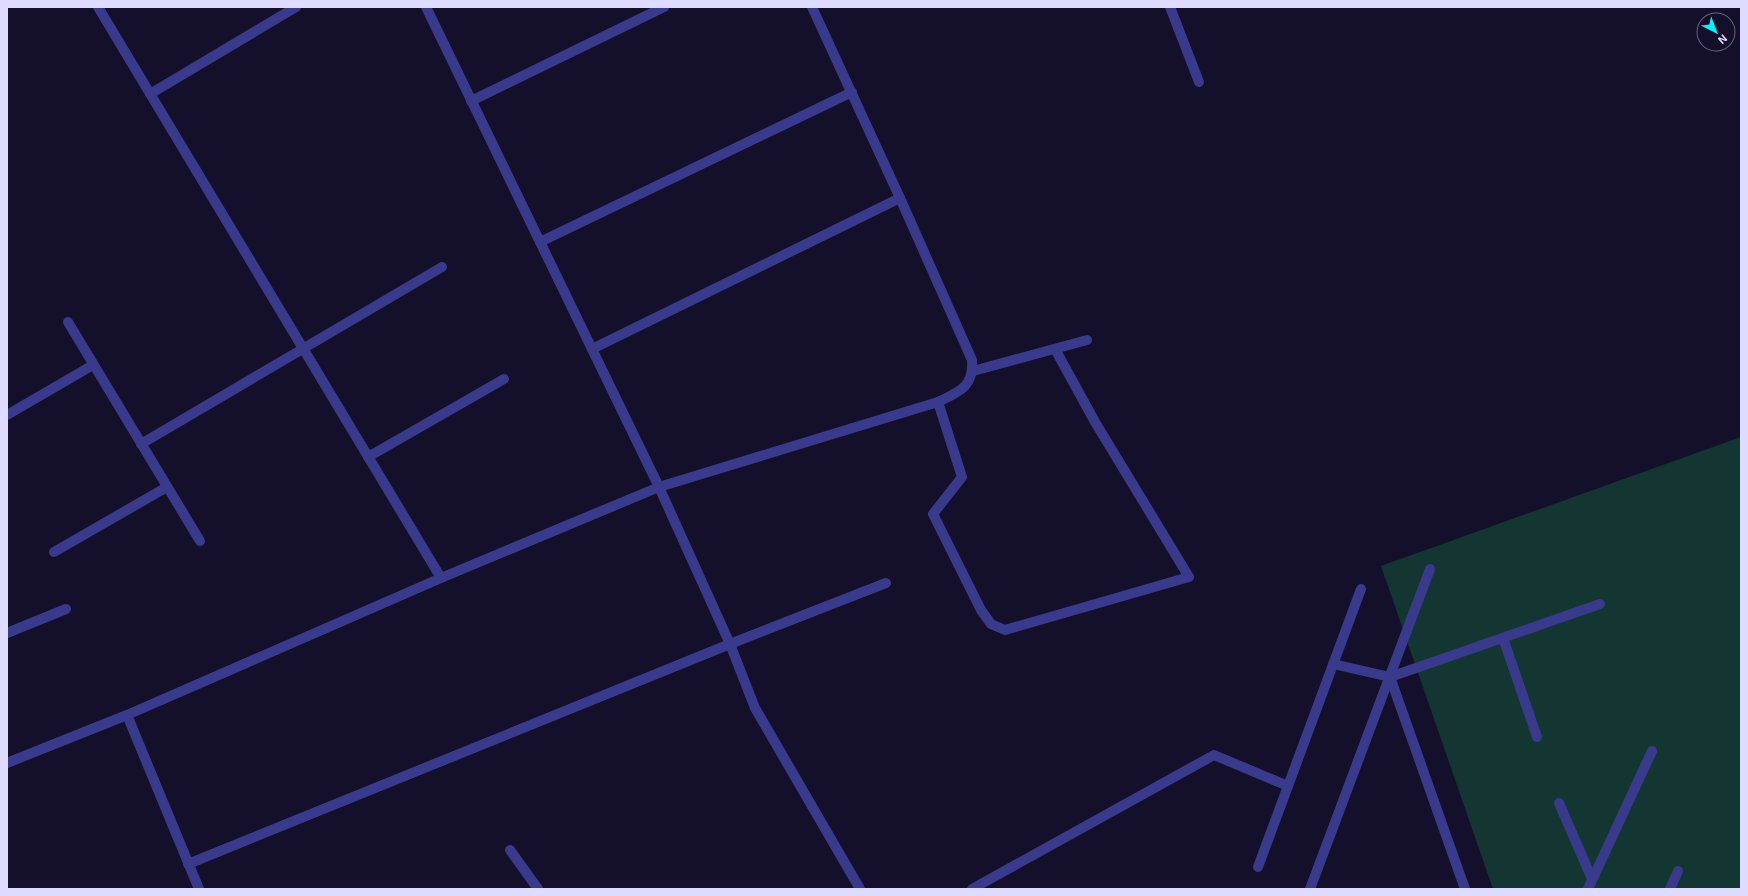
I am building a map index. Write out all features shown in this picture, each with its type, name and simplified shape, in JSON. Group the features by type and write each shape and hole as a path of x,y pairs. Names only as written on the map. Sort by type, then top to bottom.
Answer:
{"street":[{"path":"98,7 304,347 441,578"},
{"path":"150,94 296,7"},
{"path":"426,7 659,488 730,644 755,708 860,889"},
{"path":"471,101 664,7"},
{"path":"7,763 127,715 441,578 659,488 938,402 961,391 967,384 973,371 972,360 852,92 812,7"},
{"path":"1170,7 1199,82"},
{"path":"540,242 852,92"},
{"path":"592,348 900,198"},
{"path":"141,444 442,266"},
{"path":"68,322 200,541"},
{"path":"973,371 1087,340"},
{"path":"938,402 962,477 933,514 981,610 991,624 1005,630 1188,577 1095,422 1055,349"},
{"path":"7,415 93,365"},
{"path":"368,457 504,379"},
{"path":"54,552 167,487"},
{"path":"1310,889 1430,569"},
{"path":"188,864 730,644 886,583"},
{"path":"1258,867 1361,590"},
{"path":"1333,664 1390,677 1600,604"},
{"path":"7,633 66,609"},
{"path":"1503,638 1537,738"},
{"path":"1390,677 1465,889"},
{"path":"127,715 199,889"},
{"path":"1588,889 1652,751"},
{"path":"972,889 1214,755 1288,786"},
{"path":"1559,803 1592,879"},
{"path":"510,850 538,889"},
{"path":"1670,889 1678,871"}],"green space":[{"path":"1741,437 1741,889 1493,889 1381,566"}]}
